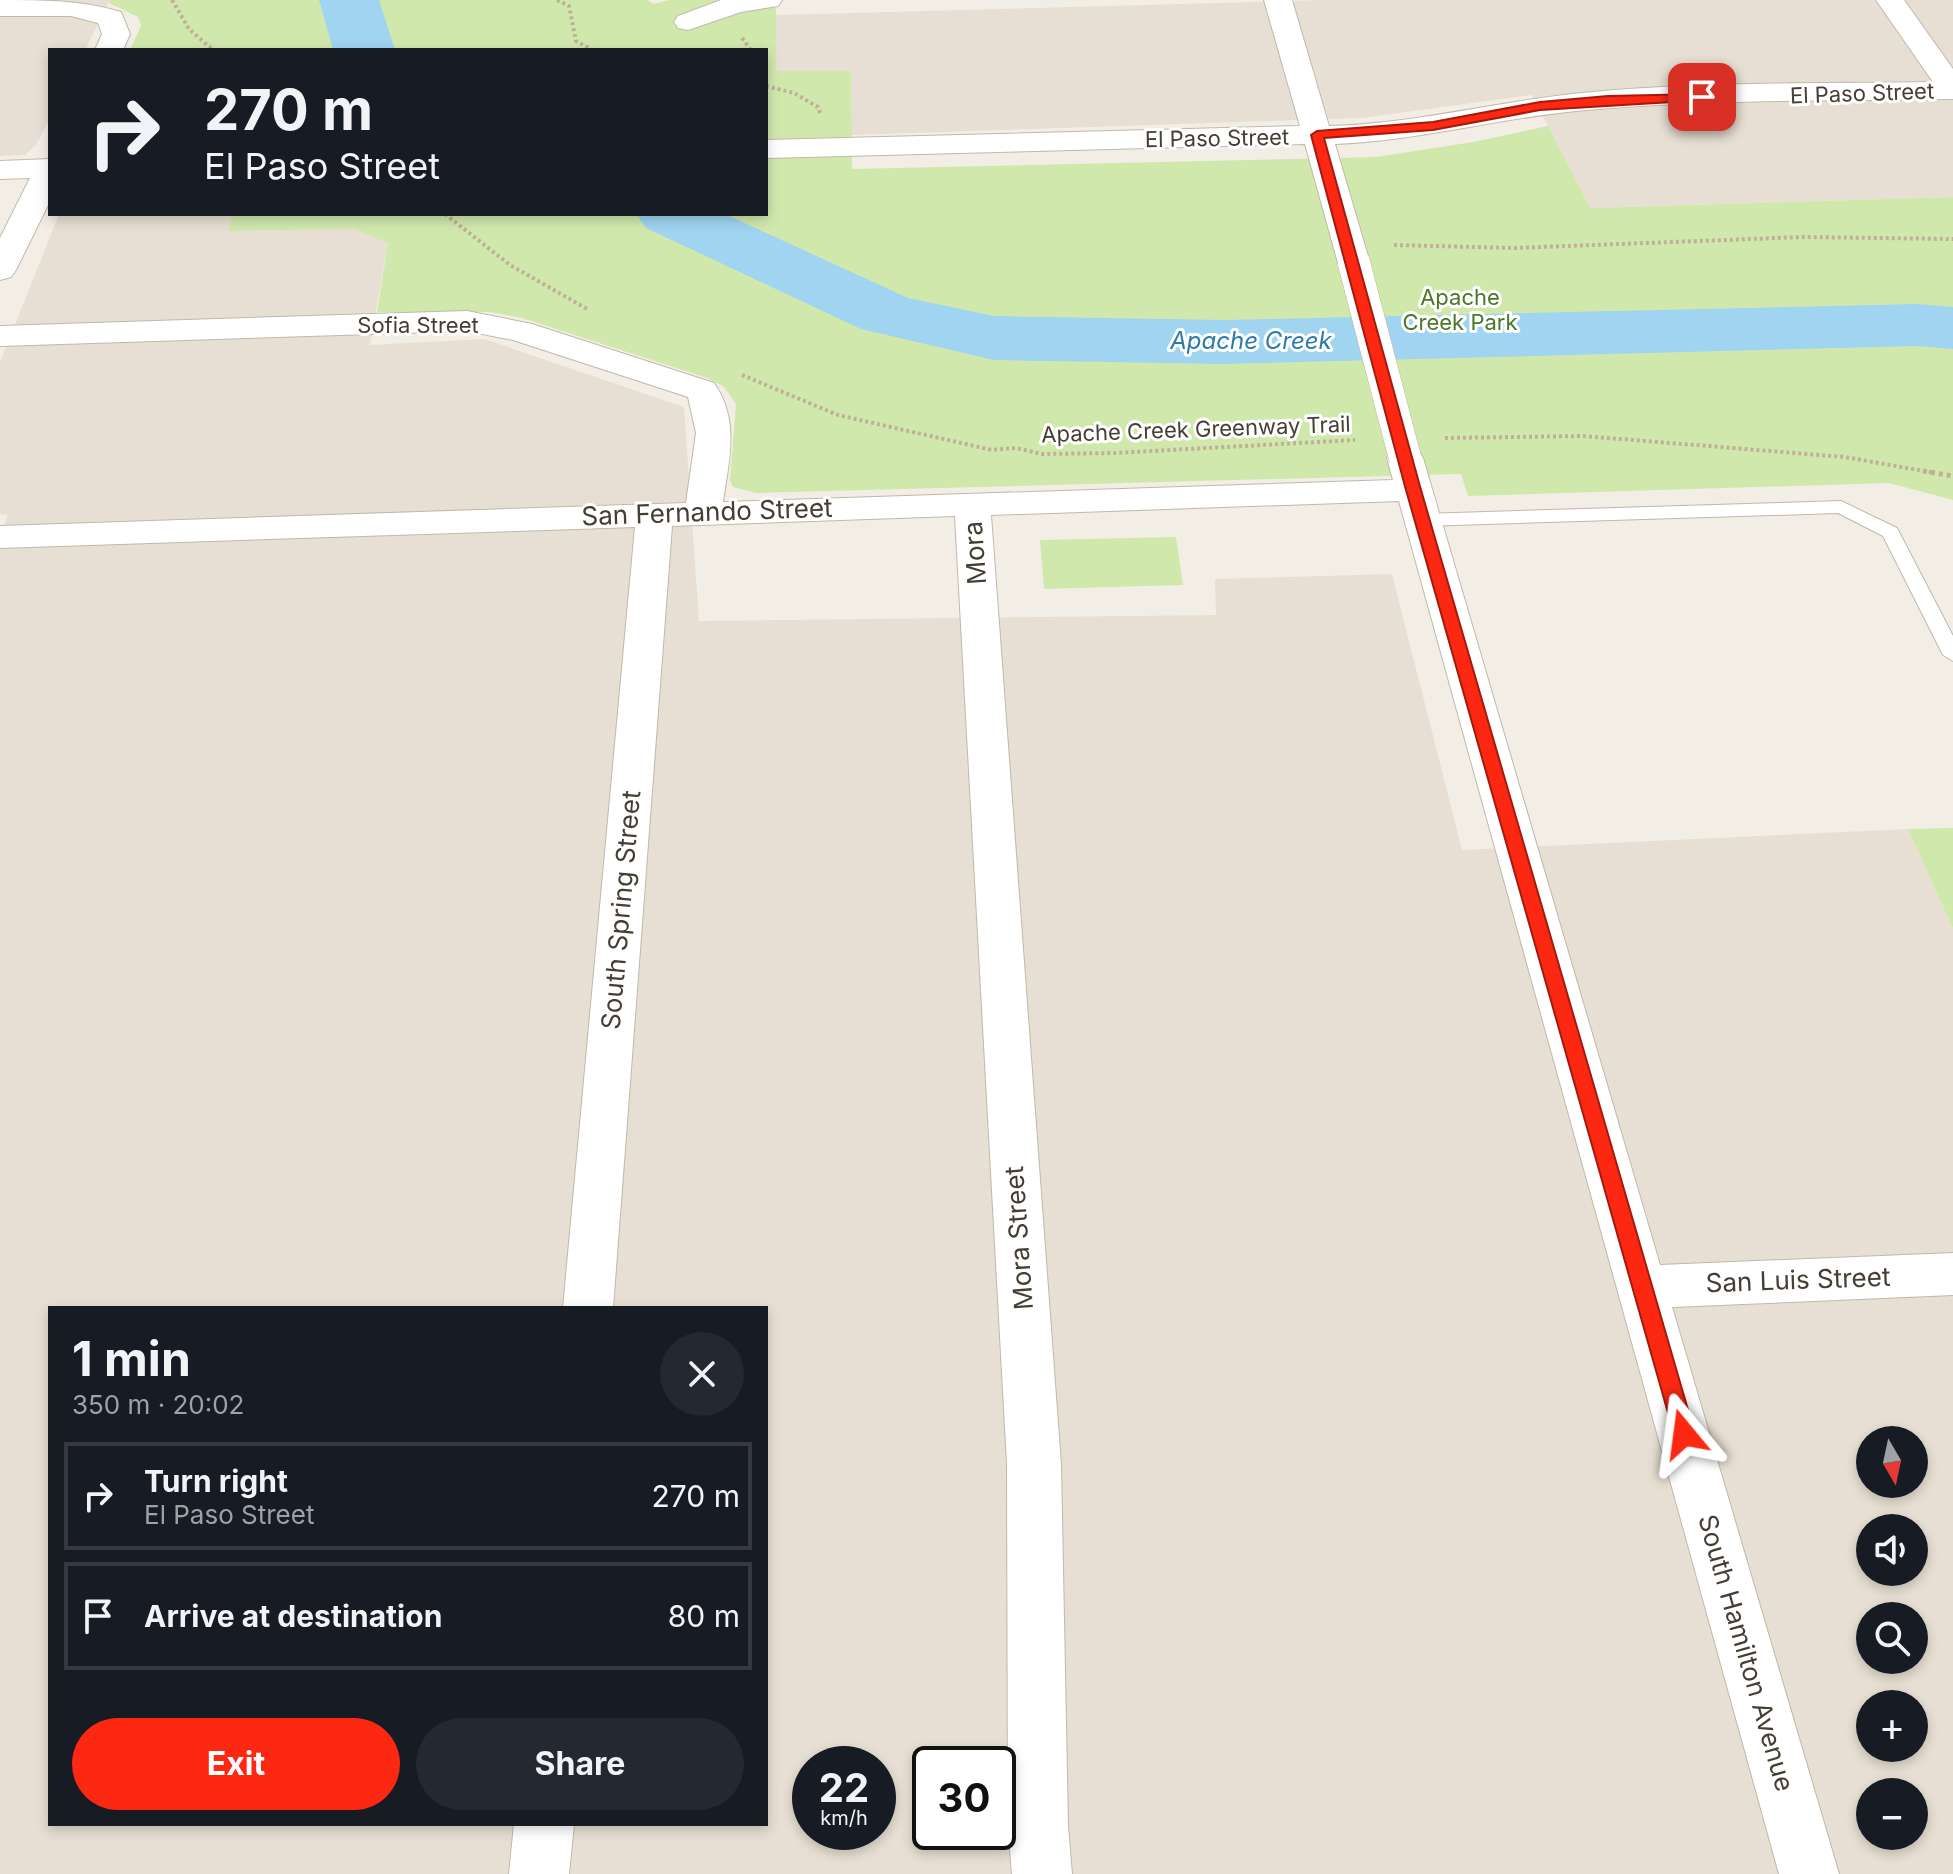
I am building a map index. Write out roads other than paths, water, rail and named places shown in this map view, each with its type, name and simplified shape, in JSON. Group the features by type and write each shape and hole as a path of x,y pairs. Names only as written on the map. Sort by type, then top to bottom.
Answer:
{"street":[{"path":"688,22 736,4 768,0"},
{"name":"South Hamilton Avenue","path":"1278,0 1420,476 1643,1287 1809,1874"},
{"path":"1890,0 1953,90"},
{"path":"0,8 85,9 111,18 116,34 110,48"},
{"name":"El Paso Street","path":"768,149 1317,135 1433,126 1540,106 1608,100 1953,90"},
{"path":"0,170 48,168"},
{"path":"0,270 48,172"},
{"name":"Sofia Street","path":"0,336 467,321 520,331 702,390 711,404 714,431 703,511"},
{"name":"San Fernando Street","path":"0,537 972,503 1420,476"},
{"name":"Mora","path":"972,503 978,603"},
{"name":"South Spring Street","path":"588,1306 655,513"},
{"name":"Mora Street","path":"978,603 1034,1464 1038,1826 1042,1874"},
{"name":"San Luis Street","path":"1643,1287 1953,1274"},
{"path":"539,1874 544,1826"}],"lane":[{"path":"1420,476 1841,507 1890,532 1953,655"}],"waterway":[{"name":"Apache Creek","path":"349,0 363,48"},
{"name":"Apache Creek","path":"674,216 886,314 994,338 1225,342 1917,325 1953,328"}],"park label":[{"name":"Apache Creek Park","path":"1460,310"}]}
